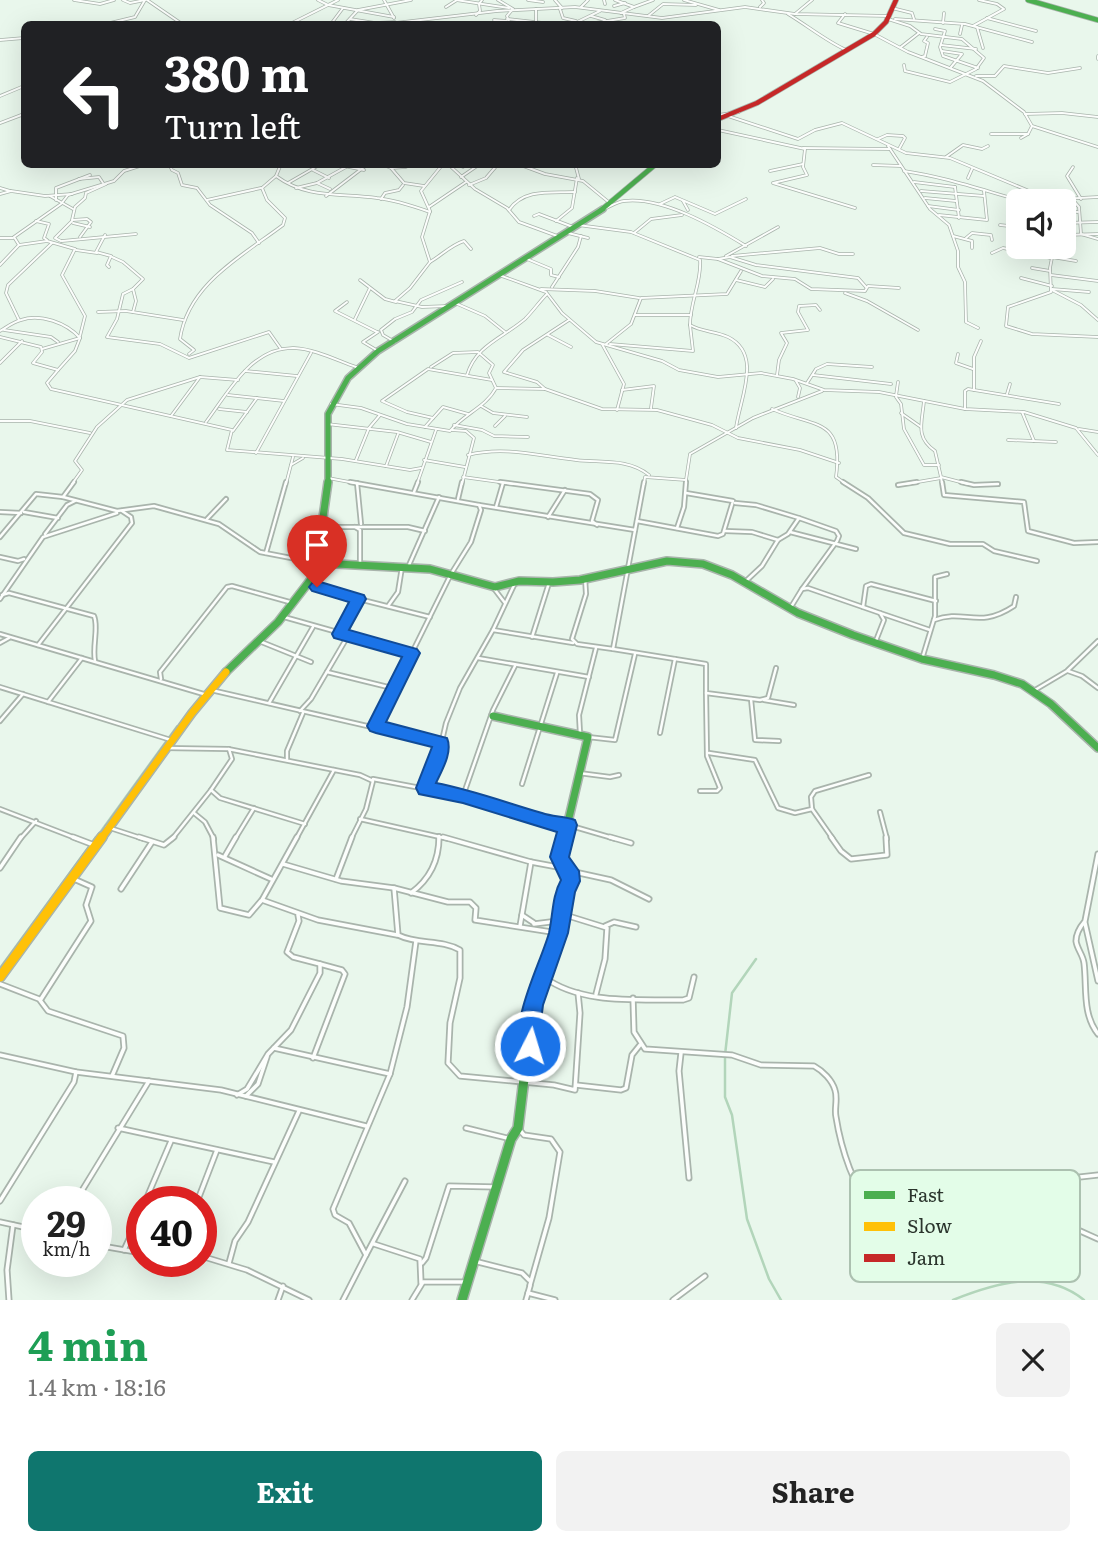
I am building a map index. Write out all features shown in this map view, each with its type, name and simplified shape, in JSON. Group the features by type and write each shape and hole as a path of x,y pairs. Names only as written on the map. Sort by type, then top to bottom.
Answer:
{"main road":[{"path":"721,117 739,112 874,34 890,16 896,0"},
{"path":"1029,0 1049,3 1098,20"},
{"path":"0,977 171,740 209,693 282,617 310,582 318,563 325,527 327,424 331,404 356,367 564,235 640,181 652,168"},
{"path":"318,563 405,564 480,579 498,587 507,580 549,583 668,560 694,562 717,568 746,582 789,610 922,659 993,674 1034,691 1098,748"},
{"path":"462,1300 511,1139 518,1128 533,1005 544,980 562,917 566,890 571,881 560,857 579,773 584,736 493,716"}],"street":[{"path":"74,0 100,4 114,0"},
{"path":"123,0 130,3 145,0 177,21"},
{"path":"122,21 137,18 142,13 145,0"},
{"path":"318,0 394,17"},
{"path":"297,21 338,0"},
{"path":"350,19 359,10 384,1 411,0"},
{"path":"446,7 456,0 513,9 581,7 661,18 760,7 786,13 890,16 973,26 1032,42"},
{"path":"476,15 482,0"},
{"path":"500,0 513,9"},
{"path":"528,0 543,2"},
{"path":"555,0 561,8 563,18 576,21 600,11"},
{"path":"581,7 588,0"},
{"path":"604,0 605,4"},
{"path":"615,0 634,7"},
{"path":"623,14 653,0"},
{"path":"684,0 696,5"},
{"path":"760,7 764,3 762,0"},
{"path":"794,13 812,0"},
{"path":"973,26 1003,9 997,4 979,0"},
{"path":"384,1 395,21"},
{"path":"614,5 625,3"},
{"path":"648,16 663,4 696,5 722,10"},
{"path":"332,21 344,7"},
{"path":"414,21 513,9"},
{"path":"507,20 513,9"},
{"path":"536,9 536,21"},
{"path":"454,12 462,16"},
{"path":"786,13 824,36 830,43 846,50"},
{"path":"890,16 912,13 914,19"},
{"path":"943,23 944,13"},
{"path":"622,21 622,18 625,18 623,14"},
{"path":"845,14 838,23 874,34 922,57 966,73 999,91 1025,114 1032,126 1098,147"},
{"path":"591,16 603,21"},
{"path":"890,16 919,33 961,39 984,58 978,68 947,82 905,71 904,65"},
{"path":"609,21 622,18"},
{"path":"987,18 1037,31"},
{"path":"350,19 363,21"},
{"path":"494,20 514,21"},
{"path":"931,36 936,22"},
{"path":"960,34 962,25"},
{"path":"977,27 983,48"},
{"path":"935,29 945,32 941,45 942,56 935,62"},
{"path":"901,47 919,33"},
{"path":"922,57 925,56 928,43 924,41 927,35"},
{"path":"0,40 21,38"},
{"path":"941,45 976,49"},
{"path":"943,51 962,54 951,67"},
{"path":"942,56 978,68"},
{"path":"972,76 995,76 1003,66 1048,73 1080,68"},
{"path":"916,73 917,69"},
{"path":"0,96 21,87"},
{"path":"721,116 739,112"},
{"path":"1025,114 1062,113 1098,117"},
{"path":"0,123 21,115"},
{"path":"728,116 801,139"},
{"path":"798,147 801,139 815,130 841,122 898,149 920,157 946,157 1024,189"},
{"path":"1021,138 1028,134 1032,126"},
{"path":"721,132 803,148 891,149"},
{"path":"991,134 1028,134"},
{"path":"878,139 887,135 903,136 905,138 898,149"},
{"path":"886,144 928,206 936,215 947,221 965,282 966,322 978,328"},
{"path":"946,157 963,145 982,149 988,146"},
{"path":"803,148 806,149 803,164 806,176 773,183 855,208"},
{"path":"770,170 803,164"},
{"path":"873,165 901,166"},
{"path":"1073,167 1067,176 1081,199"},
{"path":"1,188 50,195 72,194 116,180 124,171 133,168"},
{"path":"171,168 178,173 182,185 197,188 206,200 252,233 259,243"},
{"path":"206,200 262,188 276,176 279,168"},
{"path":"288,183 316,168"},
{"path":"296,188 317,183 344,168"},
{"path":"352,168 364,170"},
{"path":"391,168 404,185 424,186"},
{"path":"430,262 422,237 430,212 422,195 424,186 440,168"},
{"path":"452,168 468,183 509,211 519,222 564,235 587,238"},
{"path":"461,177 474,168"},
{"path":"429,207 468,183 486,178 495,168"},
{"path":"529,168 589,184 607,206 624,201 660,204 717,228 747,246"},
{"path":"556,221 570,211 578,179 576,168"},
{"path":"968,178 972,169"},
{"path":"313,170 329,178"},
{"path":"326,196 331,190 364,170"},
{"path":"904,171 939,175 1006,197"},
{"path":"56,200 56,188 90,175"},
{"path":"276,176 296,188 326,196 381,199 430,212"},
{"path":"76,179 99,177 103,183"},
{"path":"72,222 74,209 85,198 86,192 108,181"},
{"path":"914,182 955,187"},
{"path":"317,183 331,190"},
{"path":"957,183 954,193 959,218"},
{"path":"381,199 385,193 400,190 404,185"},
{"path":"190,354 194,350 180,339 183,320 208,280 285,221 267,200 262,188"},
{"path":"0,194 10,191"},
{"path":"919,191 984,196"},
{"path":"936,215 988,219 984,191"},
{"path":"509,211 516,200 531,193 575,192"},
{"path":"0,238 13,238 72,194"},
{"path":"50,195 74,209"},
{"path":"660,204 675,197 716,214 746,199"},
{"path":"1076,199 1098,197"},
{"path":"925,198 956,201"},
{"path":"683,201 688,210"},
{"path":"1076,204 1082,235"},
{"path":"928,206 958,210"},
{"path":"534,216 539,214 577,226 634,233 697,257 718,259 820,248 839,254 853,254"},
{"path":"634,233 652,219 682,215"},
{"path":"90,227 89,219 72,222 55,238 75,250 97,253 123,262 143,279 123,294 119,311 107,337 160,344 186,358 269,332 281,349"},
{"path":"36,220 48,223 44,238 51,242"},
{"path":"72,222 90,227"},
{"path":"1076,224 1098,222"},
{"path":"1000,225 1006,226"},
{"path":"80,237 90,227"},
{"path":"723,258 778,227"},
{"path":"966,238 972,233 991,235 992,240"},
{"path":"62,241 80,237 136,234"},
{"path":"1076,235 1098,234"},
{"path":"97,253 105,235"},
{"path":"1082,235 1098,239"},
{"path":"551,289 578,247 581,236"},
{"path":"953,236 973,242 972,248"},
{"path":"13,238 19,246"},
{"path":"1,243 8,239"},
{"path":"396,302 410,289 430,262 447,252 452,244 464,241 471,249"},
{"path":"19,320 6,292 8,285 51,242"},
{"path":"0,265 19,246 51,242 66,244"},
{"path":"992,253 1006,249"},
{"path":"75,250 61,272 85,316 75,351 47,383 49,388 233,431"},
{"path":"109,267 107,265 112,257"},
{"path":"604,344 692,352 695,348 691,331 691,296 702,265 697,257"},
{"path":"730,257 756,265 858,278 866,287 898,288"},
{"path":"527,259 544,264 551,269 551,275 559,277"},
{"path":"718,259 741,270 774,278 797,279 811,289 842,292 865,291 866,287"},
{"path":"1051,259 1052,288 1048,293 1008,307 1006,326 1033,334 1098,337"},
{"path":"1059,259 1076,261"},
{"path":"1032,268 1098,281"},
{"path":"538,289 641,298 727,294 741,270"},
{"path":"499,275 548,293 569,320 604,344 662,361 685,371 721,377 745,373 777,375 824,390 879,392 965,410 1022,412 1098,432"},
{"path":"736,280 766,288 774,278"},
{"path":"1021,278 1052,288 1089,292"},
{"path":"360,280 385,299 416,306 453,305 485,316 505,332"},
{"path":"378,351 363,342 395,319 412,312 421,300 462,282"},
{"path":"355,320 360,304 370,288"},
{"path":"1052,288 1081,305 1098,320"},
{"path":"132,312 136,301 133,289"},
{"path":"842,292 867,301 919,330"},
{"path":"467,375 478,352 493,338 524,321 548,293"},
{"path":"604,344 631,324 641,298"},
{"path":"347,302 335,311 379,331 395,342"},
{"path":"777,375 779,360 787,342 781,333 808,330 798,312 799,306 816,304 820,310"},
{"path":"98,312 132,312 183,320"},
{"path":"633,315 691,315"},
{"path":"1,331 19,320 55,322 80,337"},
{"path":"569,320 523,350 504,372 590,406 617,410 650,410 712,425 738,438 782,445 839,463"},
{"path":"691,325 697,329 725,335 743,346 747,354 736,428"},
{"path":"691,331 697,329"},
{"path":"1,331 51,337 58,342"},
{"path":"548,335 571,347"},
{"path":"0,337 40,345 42,349"},
{"path":"58,370 34,364 42,349 80,337"},
{"path":"0,363 22,341"},
{"path":"974,390 973,369 977,345 981,341"},
{"path":"604,344 621,374 622,390 617,410"},
{"path":"206,423 232,393 238,380 255,360 281,349 296,348 356,367"},
{"path":"433,418 382,402 453,352 478,352 493,366 489,373 496,388"},
{"path":"256,453 312,353"},
{"path":"958,354 956,363 973,369"},
{"path":"807,383 818,367 829,363 872,367"},
{"path":"429,369 467,375 476,380 492,380"},
{"path":"245,372 298,376"},
{"path":"813,375 891,384"},
{"path":"68,505 63,493 82,470 75,461 92,433 119,406 133,397 200,377 238,380"},
{"path":"171,416 200,377"},
{"path":"793,379 800,388 797,399"},
{"path":"898,382 895,396 901,404 905,433 924,465 939,465"},
{"path":"1007,394 1010,384"},
{"path":"622,390 654,386 656,389 650,410"},
{"path":"496,388 545,389"},
{"path":"452,430 454,425 468,414 489,401 496,388"},
{"path":"677,528 686,493 689,455 772,409 824,390"},
{"path":"965,410 965,391 974,390 1059,404"},
{"path":"232,393 284,401"},
{"path":"257,398 233,431 227,450 303,458 356,460 410,470 421,468"},
{"path":"924,401 921,427 925,443 935,451 944,495 1024,502 1028,531 1074,543 1098,542"},
{"path":"331,404 361,408 436,430 466,432 474,438 459,501"},
{"path":"481,406 505,416 527,417"},
{"path":"425,427 446,407 468,414"},
{"path":"218,409 247,412"},
{"path":"772,409 788,417 828,429 835,438 839,463 836,477 868,498 904,533 950,544 983,544 994,551 1037,561"},
{"path":"900,412 921,427"},
{"path":"1022,412 1035,441"},
{"path":"356,460 369,428 380,415"},
{"path":"495,426 505,416"},
{"path":"0,421 30,421 92,433"},
{"path":"327,424 433,437"},
{"path":"454,425 482,430 494,436 528,437"},
{"path":"1076,428 1098,455"},
{"path":"414,492 436,430"},
{"path":"386,466 398,433"},
{"path":"426,438 431,442"},
{"path":"1008,440 1056,442"},
{"path":"468,455 529,452 577,460 619,463 640,468 649,475 686,480"},
{"path":"266,553 293,457"},
{"path":"291,465 303,458"},
{"path":"424,460 461,464 465,467"},
{"path":"461,464 467,461"},
{"path":"613,649 628,581 628,567 644,478 649,475"},
{"path":"463,477 566,489 596,496 598,501 592,521 597,525"},
{"path":"898,485 941,477 974,485 998,484"},
{"path":"328,478 635,530"},
{"path":"496,507 504,482"},
{"path":"357,483 361,526"},
{"path":"548,517 566,489"},
{"path":"686,493 728,499 734,503 743,502 836,531 839,536 835,544 789,610"},
{"path":"0,537 36,494 121,511 131,517 132,523 38,645"},
{"path":"388,607 398,592 405,564 425,531 439,497"},
{"path":"206,520 226,499"},
{"path":"1,597 26,558 58,517 68,505 76,501"},
{"path":"637,521 718,536 725,531 734,503"},
{"path":"376,726 451,574 471,542 481,510 479,505"},
{"path":"43,537 121,511 154,506 226,528 266,553 318,563"},
{"path":"0,512 58,517"},
{"path":"746,582 762,566 778,540 790,532 799,519"},
{"path":"355,526 360,530 360,563"},
{"path":"325,527 426,526"},
{"path":"420,528 425,531"},
{"path":"725,531 751,532 778,540"},
{"path":"790,532 856,549"},
{"path":"0,557 18,561 26,558"},
{"path":"922,659 933,621 935,577 947,574"},
{"path":"575,643 572,639 586,594 585,578"},
{"path":"425,788 438,758 460,688 493,630 516,581"},
{"path":"310,582 323,589 431,617"},
{"path":"532,638 549,583"},
{"path":"863,607 866,588 871,584 936,601"},
{"path":"161,680 160,672 227,587 232,586 293,603"},
{"path":"492,586 506,604"},
{"path":"6,589 9,593 97,618 92,646 96,661"},
{"path":"802,589 815,590 930,630"},
{"path":"1,597 9,593"},
{"path":"933,621 943,615 979,621 992,619 1014,606 1016,597"},
{"path":"341,634 358,599"},
{"path":"875,642 884,620 880,613"},
{"path":"282,617 412,653"},
{"path":"269,703 313,627"},
{"path":"493,630 706,664 704,721 708,756 720,788 718,791 700,791"},
{"path":"341,634 345,641"},
{"path":"0,639 10,637"},
{"path":"0,639 10,637 209,693 376,726 441,743"},
{"path":"287,759 287,751 302,712 350,637"},
{"path":"259,641 312,662"},
{"path":"1034,691 1067,671 1098,641"},
{"path":"596,648 579,715 584,736 615,740 635,653"},
{"path":"48,702 82,658"},
{"path":"478,658 589,677"},
{"path":"660,733 675,659"},
{"path":"463,796 493,710 515,666"},
{"path":"764,700 768,698 776,668"},
{"path":"1067,671 1082,676 1098,688"},
{"path":"327,672 388,687 396,685"},
{"path":"522,785 557,673"},
{"path":"0,687 171,740"},
{"path":"706,693 794,705"},
{"path":"0,721 23,694"},
{"path":"751,699 755,740 779,741"},
{"path":"165,748 228,749 287,759 463,796 533,819 568,825 631,843"},
{"path":"228,749 232,759"},
{"path":"107,827 164,845 171,841 232,759 242,751"},
{"path":"277,757 287,751"},
{"path":"709,753 755,761 782,811 801,814 812,809"},
{"path":"326,768 329,778"},
{"path":"194,813 205,820 218,855 220,908 252,915 334,770"},
{"path":"579,773 610,777 619,775"},
{"path":"869,775 816,791 811,797 812,809 831,839 851,859 887,855 887,840 880,812"},
{"path":"337,879 373,786 370,778"},
{"path":"211,790 220,798 305,824"},
{"path":"225,858 254,808"},
{"path":"0,810 36,821 94,845"},
{"path":"360,819 439,836 531,862 582,871 640,890 649,899"},
{"path":"0,868 36,821"},
{"path":"411,892 423,884 432,871 439,836"},
{"path":"121,889 152,842"},
{"path":"218,855 271,879"},
{"path":"1098,855 1085,921 1098,981"},
{"path":"520,926 531,862"},
{"path":"283,864 337,879 394,888 448,902 470,902 476,908 475,920 520,926 562,917 605,926 614,922 636,927"},
{"path":"41,999 91,921 86,905 92,887 71,878"},
{"path":"394,888 398,935"},
{"path":"262,900 298,914 416,941 450,945 460,950 460,978 450,1023 448,1063 460,1076 524,1084 621,1090 626,1088 632,1055 640,1045"},
{"path":"298,914 299,921 288,952 293,957 342,970 345,974 313,1058"},
{"path":"522,915 534,924 558,933"},
{"path":"1085,921 1079,928 1076,943 1084,960 1084,984 1090,1024 1098,1034"},
{"path":"596,994 605,959 608,931 605,926"},
{"path":"366,1255 349,1223 332,1212 390,1074 407,1007 416,941"},
{"path":"237,1095 247,1089 268,1054 294,1025 320,973 320,964"},
{"path":"544,980 578,993 683,1000 689,998 694,977"},
{"path":"0,984 39,999 48,1011 123,1036 124,1048 112,1076"},
{"path":"576,1087 580,1013 578,993"},
{"path":"633,998 632,1022 640,1045 645,1049 732,1055 758,1064 814,1066 821,1069 835,1092 838,1130 852,1170"},
{"path":"274,1048 390,1074"},
{"path":"681,1053 679,1071 689,1178"},
{"path":"245,1097 258,1084 268,1054"},
{"path":"0,1055 76,1072 192,1086 366,1126"},
{"path":"0,1201 74,1082 76,1072"},
{"path":"84,1186 149,1081"},
{"path":"229,1263 235,1241 248,1222 300,1110"},
{"path":"118,1128 274,1162"},
{"path":"466,1128 511,1139"},
{"path":"518,1128 524,1135 554,1139 560,1152 549,1218 533,1266 526,1300"},
{"path":"152,1186 171,1140"},
{"path":"203,1186 217,1150"},
{"path":"1080,1177 1098,1175"},
{"path":"344,1300 349,1284 374,1244 405,1181"},
{"path":"412,1300 421,1283 422,1263 426,1258 449,1186 496,1187"},
{"path":"0,1222 21,1227"},
{"path":"9,1300 8,1270 13,1225"},
{"path":"1080,1231 1098,1239"},
{"path":"374,1244 416,1256 422,1263"},
{"path":"112,1248 124,1251 126,1247"},
{"path":"217,1260 283,1286 309,1300"},
{"path":"474,1261 524,1274 530,1285"},
{"path":"524,1274 533,1266"},
{"path":"673,1300 705,1276"},
{"path":"421,1283 467,1282"},
{"path":"278,1300 283,1286"},
{"path":"528,1293 555,1300"}],"waterway":[{"path":"95,839 177,726"},
{"path":"0,968 96,837"},
{"path":"756,959 732,993 725,1055 725,1097 732,1115 747,1219 769,1279 781,1300"},
{"path":"953,1300 986,1288 1020,1282"},
{"path":"1042,1282 1069,1290 1084,1300"}],"traffic: fast":[{"path":"1028,0 1098,20"},
{"path":"226,672 278,622 315,574 328,495 328,414 348,378 378,351 611,204 652,168"},
{"path":"318,563 408,566 452,573 495,587 511,581 580,580 667,561 703,564 732,575 798,613 853,635 922,659 1022,684 1051,704 1098,748"},
{"path":"462,1300 511,1139 518,1128 533,1005 558,933 564,894 571,881 570,871 563,868 560,857 588,737 493,716"}],"traffic: slow":[{"path":"0,977 192,713 226,672"}],"traffic: jam":[{"path":"721,118 757,103 874,34 886,22 896,0"}],"route":[{"path":"317,587 358,599 340,634 412,653 376,726 441,743 438,758 425,788 463,796 533,819 561,826 568,825 560,857 563,868 570,871 571,881 566,890 558,933 533,1005 530,1046"}]}
